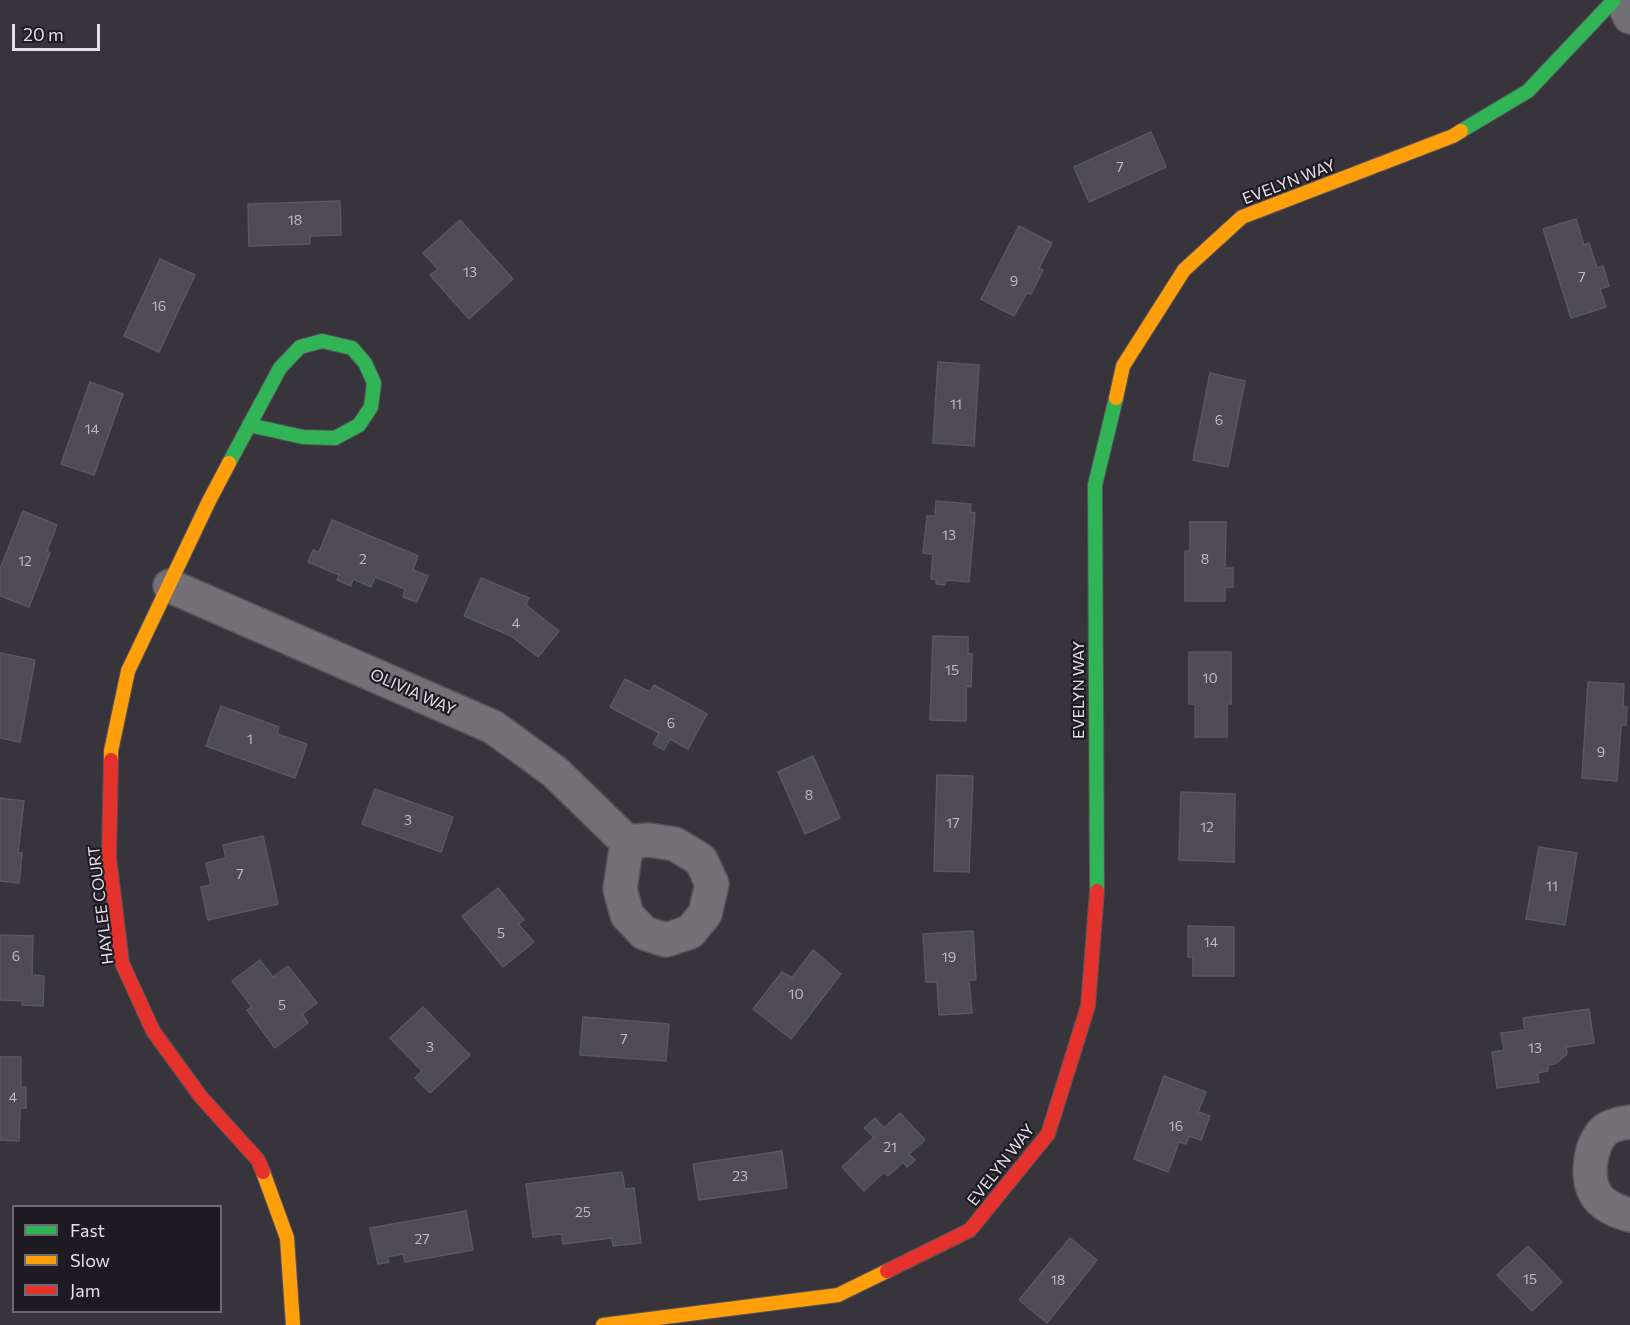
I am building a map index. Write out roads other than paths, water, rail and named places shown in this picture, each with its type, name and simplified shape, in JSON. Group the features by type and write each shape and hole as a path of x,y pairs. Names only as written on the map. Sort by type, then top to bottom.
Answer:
{"street":[{"name":"EVELYN WAY","path":"603,1325 838,1294 970,1230 1048,1134 1088,1005 1097,897 1095,485 1123,366 1184,270 1242,218 1453,136 1527,91 1614,0"},
{"path":"1622,0 1630,17"},
{"name":"HAYLEE COURT","path":"249,425 303,437 335,438 359,425 371,406 374,383 365,363 352,348 322,341 300,347 280,368 249,425 209,501 128,671 111,751 109,857 122,963 153,1030 201,1097 258,1160 287,1238 293,1325"},
{"name":"OLIVIA WAY","path":"170,586 493,727 555,772 627,842"},
{"path":"1630,1122 1621,1123 1604,1131 1592,1152 1588,1172 1595,1195 1614,1210 1630,1215"}]}
